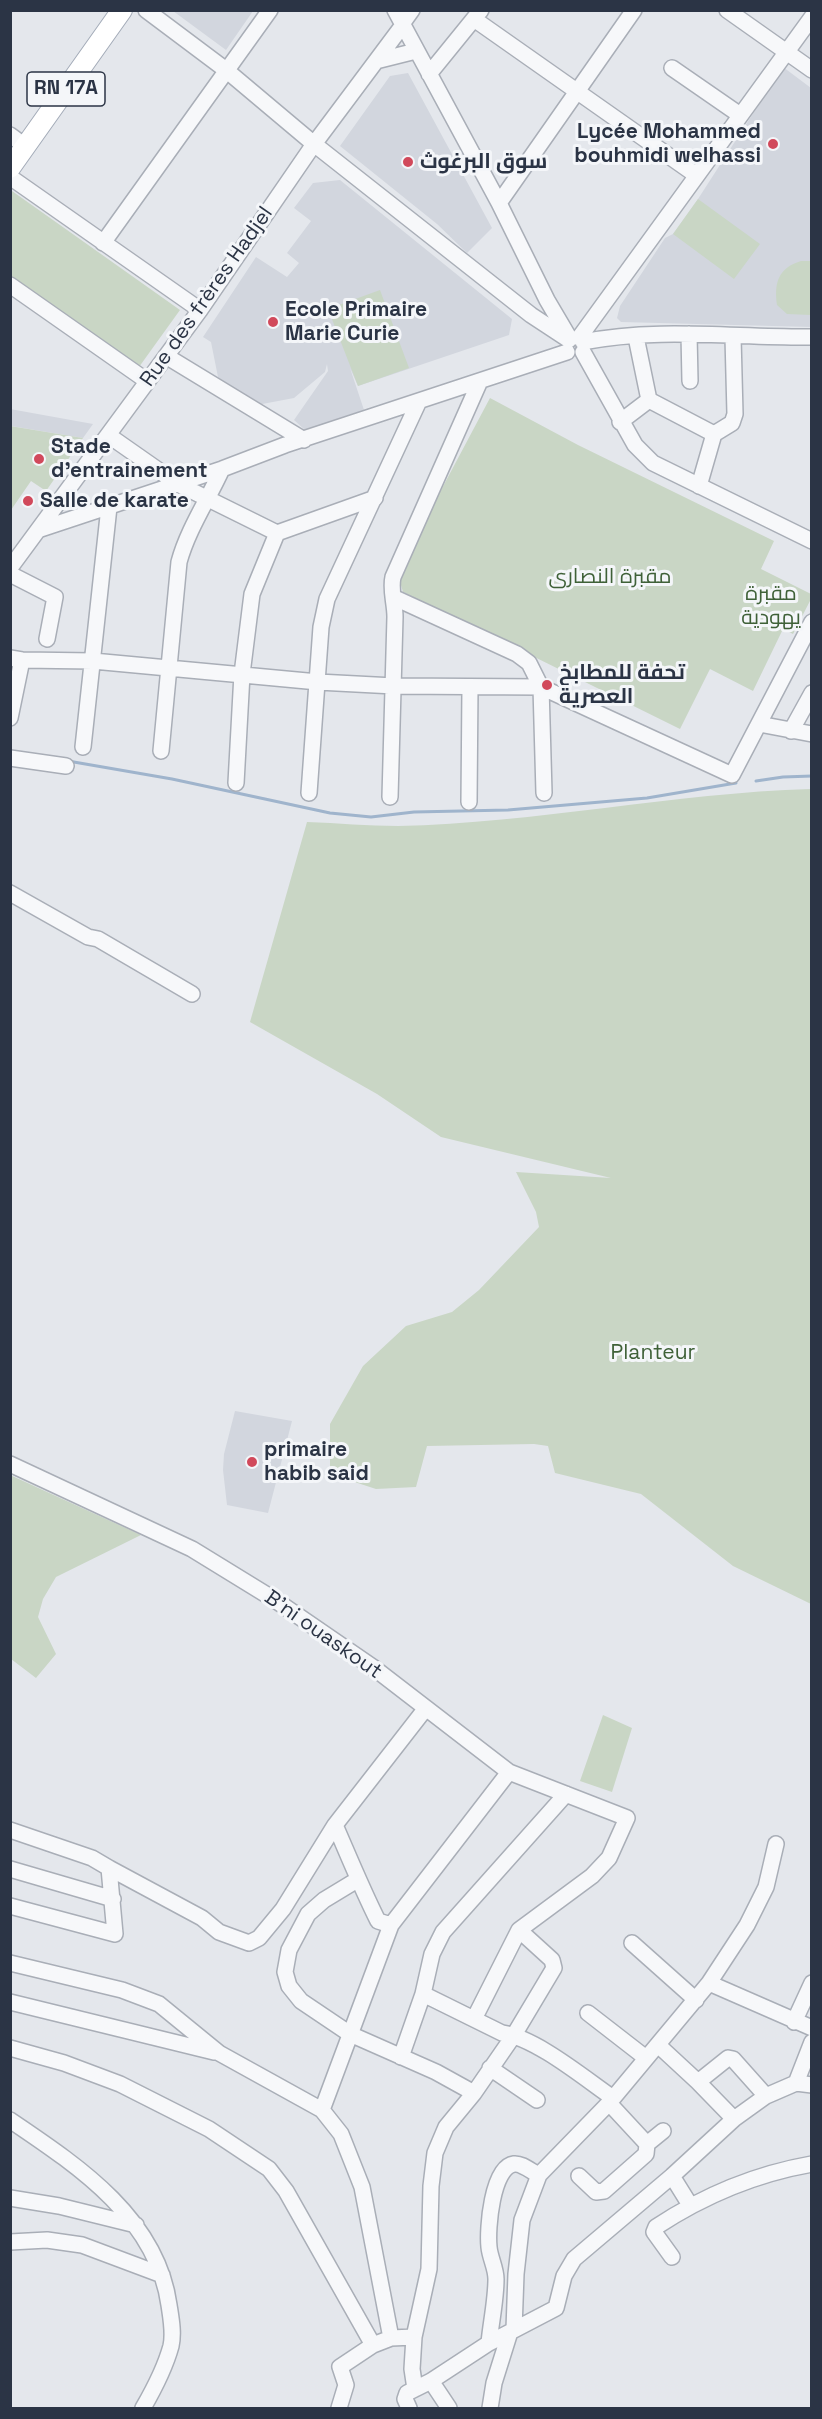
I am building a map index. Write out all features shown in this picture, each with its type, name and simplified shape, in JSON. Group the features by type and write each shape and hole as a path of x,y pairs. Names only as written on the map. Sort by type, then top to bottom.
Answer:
{"main road":[{"name":"RN 17A","path":"10,168 18,141 122,10"}],"street":[{"path":"146,10 226,70 314,144 531,315 575,344"},
{"path":"103,243 270,10"},
{"name":"Rue des frères Hadjel","path":"10,568 200,310 314,144 376,60 400,20 412,10"},
{"path":"499,203 634,10"},
{"path":"727,10 812,70"},
{"path":"429,74 477,15 577,92 696,175"},
{"path":"575,344 812,17"},
{"path":"400,20 499,203 547,300 635,445 653,463 812,541"},
{"path":"376,60 416,51"},
{"path":"672,68 740,115"},
{"path":"10,177 200,310"},
{"path":"10,285 147,381"},
{"path":"531,315 545,309 547,300"},
{"path":"597,311 598,326 616,336"},
{"path":"689,334 690,381"},
{"path":"38,530 480,381 575,344 616,336 689,334 812,338"},
{"path":"636,337 649,400"},
{"path":"699,486 714,434 732,423 735,414 733,337"},
{"path":"166,356 304,440"},
{"path":"390,796 395,598 391,586 480,381"},
{"path":"620,422 649,400"},
{"path":"649,400 714,434"},
{"path":"309,793 321,627 327,599 420,401"},
{"path":"108,435 178,484 277,533"},
{"path":"160,751 179,562 185,540 222,469"},
{"path":"236,783 242,674 252,594 258,573 277,533 375,498"},
{"path":"83,747 109,507"},
{"path":"10,574 55,597 46,639"},
{"path":"395,598 524,658 529,663 541,687 544,792"},
{"path":"10,718 16,659 93,661 318,682 394,686 541,687 732,775 812,622"},
{"path":"469,802 470,687"},
{"path":"791,731 812,693"},
{"path":"759,724 812,734"},
{"path":"10,758 66,766"},
{"path":"10,892 88,937 98,939 192,994"},
{"name":"B'ni ouaskout","path":"10,1464 192,1549 275,1600 329,1636 509,1772 627,1818 609,1858 592,1876 519,1930"},
{"path":"10,1830 92,1858 202,1918 219,1932 249,1943 259,1938 283,1909 335,1825 426,1708"},
{"path":"322,2110 391,1925 509,1772"},
{"path":"401,2057 423,1994 432,1954 444,1932 566,1794"},
{"path":"335,1825 355,1869 357,1880 378,1921 391,1925"},
{"path":"490,2409 494,2383 512,2330 522,2220 539,2175 611,2100 709,1983 747,1925 766,1887 776,1844"},
{"path":"10,1906 116,1934 109,1868"},
{"path":"10,1869 113,1899"},
{"path":"357,1880 324,1900 308,1914 289,1950 285,1972 289,1986 301,2001 350,2034 436,2072 474,2093"},
{"path":"415,2389 412,2369 414,2337 429,2269 435,2153 446,2127 474,2093 514,2035 554,1968 552,1960 519,1930 474,2019"},
{"path":"632,1943 696,2000"},
{"path":"10,1963 122,1990 159,2004 219,2053 322,2110 341,2134 362,2187 391,2338"},
{"path":"709,1983 812,2028"},
{"path":"794,2022 812,1983"},
{"path":"423,1994 546,2052 611,2100 647,2144 646,2154 604,2191 596,2192 579,2176"},
{"path":"10,2002 219,2053"},
{"path":"588,2013 646,2058"},
{"path":"796,2084 812,2042"},
{"path":"657,2045 734,2119"},
{"path":"10,2048 63,2062 120,2084 209,2129 269,2169 286,2191 373,2345"},
{"path":"698,2082 728,2058 733,2059 766,2096"},
{"path":"490,2068 537,2100"},
{"path":"409,2409 405,2396 415,2389 489,2343 556,2308 564,2276 574,2259 672,2176 734,2119 766,2096 796,2084 812,2085"},
{"path":"10,2120 108,2193 136,2225 151,2247 162,2274 171,2315 171,2345 159,2379 143,2409"},
{"path":"647,2144 663,2131"},
{"path":"489,2343 496,2281 489,2249 489,2221 496,2186 503,2172 512,2164 518,2164 539,2175"},
{"path":"672,2257 654,2230 690,2205 745,2181 812,2164"},
{"path":"672,2176 690,2205"},
{"path":"10,2198 59,2206 136,2225"},
{"path":"10,2242 47,2240 82,2245 162,2274"},
{"path":"339,2409 346,2385 340,2373 340,2367 373,2345 391,2338 414,2337"},
{"path":"430,2381 449,2409"}],"shaded area":[{"path":"173,11 253,11 226,50"},
{"name":"Lycée Mohammed bouhmidi welhassi","path":"783,67 811,88 811,327 621,322 617,318 620,306 665,238 673,234 698,199"},
{"name":"سوق البرغوث","path":"408,73 492,228 467,253 437,224 340,146 390,76"},
{"path":"340,180 512,319 509,335 358,386 350,368 364,410 305,430 294,420 328,371 327,364 325,372 294,398 257,405 218,377 211,342 203,337 256,257 287,277 299,263 287,253 311,221 294,208 313,183"},
{"path":"10,409 93,424 83,438 11,426"},
{"name":"primaire habib said","path":"235,1411 292,1421 268,1513 227,1505 223,1470 224,1454"}],"green space":[{"path":"12,191 180,310 139,367 11,277"},
{"path":"698,199 760,244 734,279 673,234"},
{"path":"801,261 811,261 811,315 787,314 777,305 776,290 779,277 787,268"},
{"path":"380,290 409,368 358,386 328,309"},
{"name":"مقبرة النصارى","path":"490,398 578,445 774,541 761,569 811,594 812,597 793,634 783,629 753,691 710,669 680,729 403,592 400,582 414,541"},
{"name":"Stade d'entrainement","path":"10,426 83,438 46,491 31,481 11,510"},
{"name":"Planteur","path":"811,789 811,1604 733,1566 641,1494 555,1473 548,1446 534,1444 427,1446 416,1487 376,1489 330,1474 330,1424 363,1366 406,1326 452,1312 479,1290 539,1227 536,1212 516,1172 611,1178 441,1137 377,1094 250,1022 307,822 387,826 450,824 708,796"},
{"path":"10,1475 141,1535 56,1577 43,1599 38,1617 56,1654 36,1678 11,1659"},
{"path":"603,1715 632,1728 612,1792 580,1781"}],"waterway":[{"path":"68,761 172,779 330,813 371,817 414,812 508,810 647,798 736,783"},
{"path":"756,781 812,776"}],"place":[{"name":"Lycée Mohammed bouhmidi welhassi","path":"773,144"},
{"name":"سوق البرغوث","path":"408,162"},
{"name":"Ecole Primaire Marie Curie","path":"273,322"},
{"name":"Stade d'entrainement","path":"39,459"},
{"name":"Salle de karate","path":"28,501"},
{"name":"تحفة للمطابخ العصرية","path":"547,685"},
{"name":"primaire habib said","path":"252,1462"}],"park label":[{"name":"مقبرة يهودية","path":"771,606"}]}
